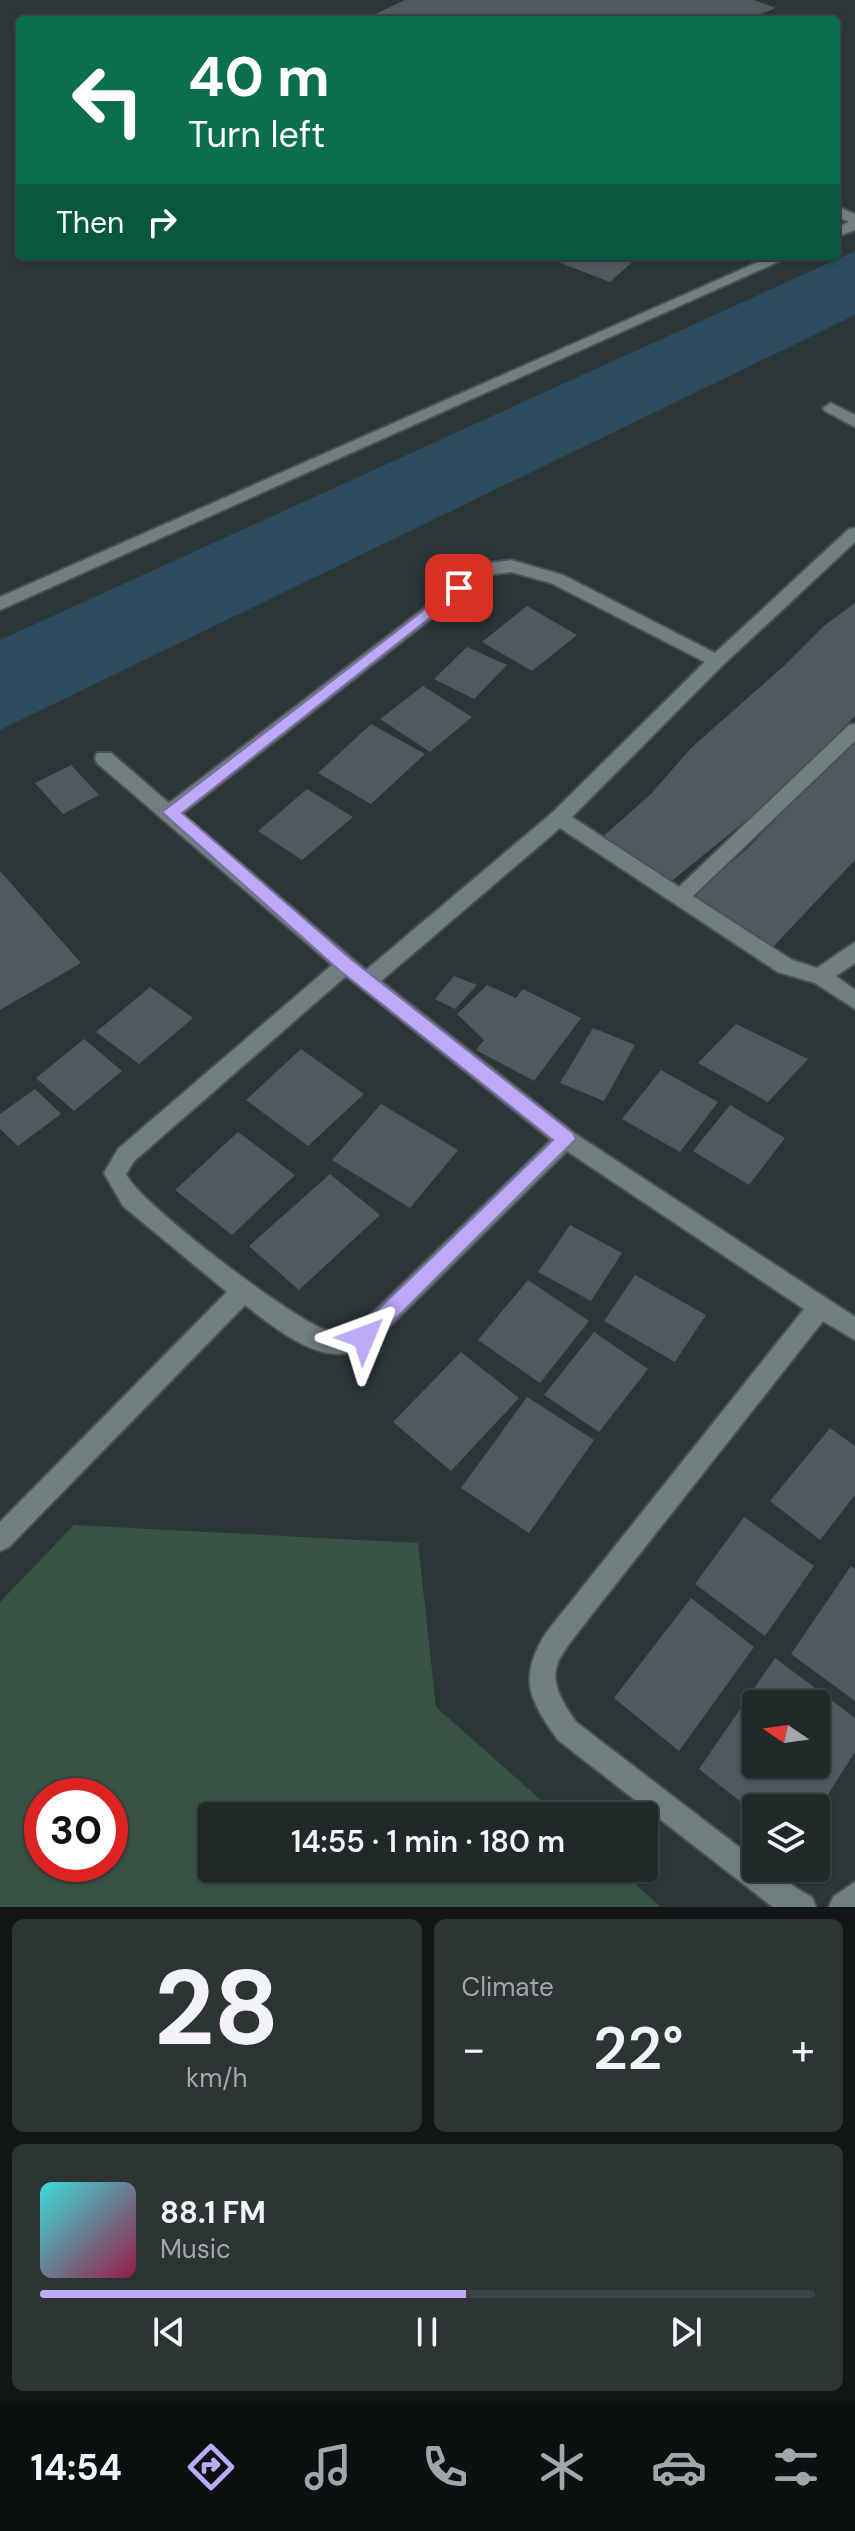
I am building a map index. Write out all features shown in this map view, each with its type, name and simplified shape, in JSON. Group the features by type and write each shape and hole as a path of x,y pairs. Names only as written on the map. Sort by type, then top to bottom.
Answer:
{"street":[{"path":"0,604 775,260"},
{"path":"831,408 855,422"},
{"path":"367,981 559,818 717,661 855,533"},
{"path":"171,812 482,570 511,566 557,579 717,661"},
{"path":"680,897 855,730"},
{"path":"104,758 171,812 346,965 566,1139 855,1330"},
{"path":"559,818 785,966 820,976 855,1001"},
{"path":"820,976 845,961 855,950"},
{"path":"346,965 126,1155 115,1173 131,1199 242,1292 316,1338 339,1345 364,1337 566,1139"},
{"path":"0,1539 242,1292"},
{"path":"802,1907 790,1903 567,1731 546,1704 540,1681 547,1654 580,1609 820,1307"},
{"path":"843,1907 855,1896"}],"green space":[{"path":"74,1525 418,1543 436,1707 543,1802 198,1802 198,1882 633,1882 661,1907 0,1907 0,1602"}],"water":[{"path":"855,251 855,315 0,730 0,640"}],"building":[{"path":"405,0 754,0 776,8 755,16 373,15"},
{"path":"552,260 635,260 610,282"},
{"path":"855,603 855,716 775,797 669,883 599,840 651,794 691,748 825,625"},
{"path":"527,606 577,635 532,671 482,642"},
{"path":"467,647 507,665 474,699 434,679"},
{"path":"423,686 472,717 430,752 380,719"},
{"path":"371,724 425,754 371,804 318,773"},
{"path":"855,736 855,860 772,948 694,894 747,849"},
{"path":"71,765 99,795 63,814 35,783"},
{"path":"307,789 353,817 302,860 258,831"},
{"path":"0,871 81,963 0,1010"},
{"path":"454,976 477,985 455,1009 435,999"},
{"path":"487,985 516,998 523,989 581,1018 534,1081 476,1050 484,1040 457,1014"},
{"path":"150,987 193,1018 139,1064 96,1032"},
{"path":"736,1024 808,1059 768,1102 698,1063"},
{"path":"593,1028 635,1045 604,1101 560,1083"},
{"path":"84,1039 122,1071 74,1111 36,1078"},
{"path":"301,1049 364,1094 308,1146 246,1100"},
{"path":"661,1070 718,1102 680,1152 622,1119"},
{"path":"35,1089 61,1114 18,1146 0,1129 0,1114"},
{"path":"381,1104 458,1150 410,1208 332,1160"},
{"path":"730,1105 785,1138 749,1185 693,1151"},
{"path":"238,1132 295,1175 232,1235 175,1190"},
{"path":"330,1174 380,1215 299,1290 249,1246"},
{"path":"570,1225 622,1253 591,1301 538,1272"},
{"path":"635,1275 706,1315 675,1362 604,1321"},
{"path":"528,1280 589,1321 540,1383 478,1340"},
{"path":"594,1332 648,1369 599,1432 544,1395"},
{"path":"461,1352 519,1398 451,1471 393,1422"},
{"path":"527,1397 594,1440 529,1533 461,1488"},
{"path":"830,1428 855,1446 855,1495 820,1540 770,1501"},
{"path":"744,1517 814,1566 765,1636 695,1584"},
{"path":"851,1566 855,1569 855,1701 791,1654"},
{"path":"691,1598 754,1647 679,1751 614,1698"},
{"path":"775,1658 818,1690 753,1690"},
{"path":"830,1699 855,1718 855,1752 828,1794 742,1794 742,1803 699,1769 742,1706 742,1778 830,1778"}],"route":[{"path":"364,1337 566,1139 346,965 171,812 459,588"}]}
